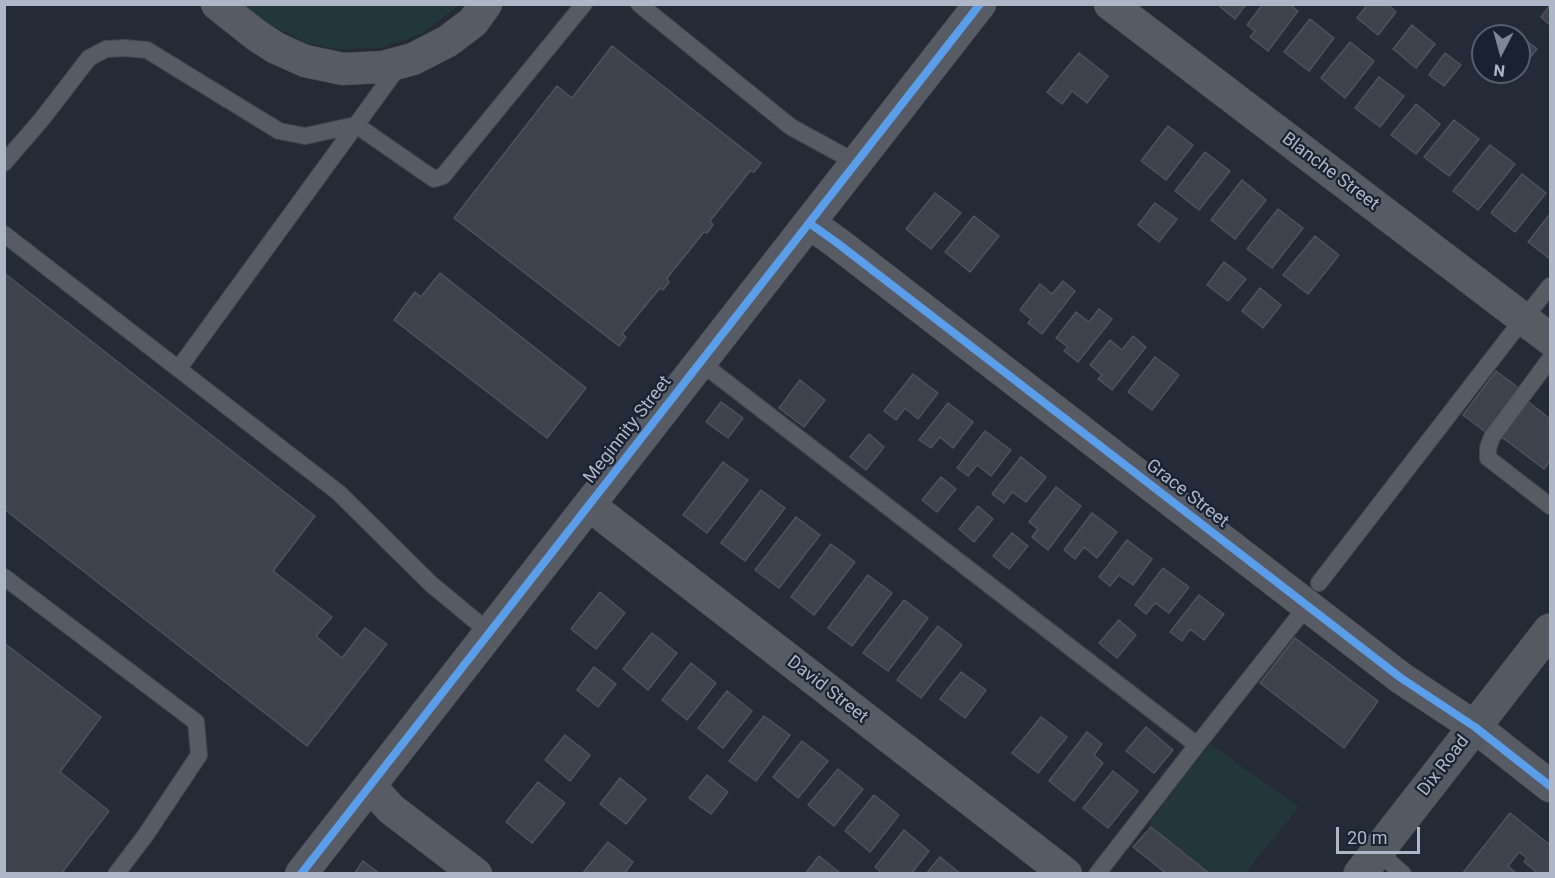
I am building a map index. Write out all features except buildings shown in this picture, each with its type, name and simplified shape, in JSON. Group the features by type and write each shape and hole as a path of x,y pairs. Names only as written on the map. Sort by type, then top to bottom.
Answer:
{"main road":[{"name":"Dix Road","path":"1369,862 1551,630"}],"street":[{"path":"217,4 276,48 305,61 343,69 383,67 413,59 448,41 473,22 486,4"},
{"name":"Meginnity Street","path":"301,873 980,4"},
{"name":"Blanche Street","path":"1110,4 1551,339"},
{"name":"Grace Street","path":"809,223 1313,595 1401,678 1475,727 1551,786"},
{"name":"David Street","path":"589,505 1066,873"},
{"path":"369,786 391,809 476,873"}],"lane":[{"path":"4,163 42,119 89,58 106,49 125,48 147,50 279,131 305,136 356,125 434,179 443,176 584,4"},
{"path":"639,4 791,127 857,163"},
{"path":"179,368 402,62"},
{"path":"4,234 339,493 431,584 489,632"},
{"path":"1097,873 1551,286"},
{"path":"1551,359 1492,436 1488,458 1551,506"},
{"path":"700,362 1197,745"},
{"path":"4,577 196,722 199,755 145,836 116,873"},
{"path":"1369,862 1403,873"}],"green space":[{"path":"244,5 459,5 423,33 381,48 337,49 307,43 268,23"},
{"path":"1210,744 1299,807 1245,873 1210,873 1151,827 1149,823"}],"cycle path":[{"path":"301,874 980,4"},
{"path":"809,223 1401,678 1475,727 1550,786"}]}
